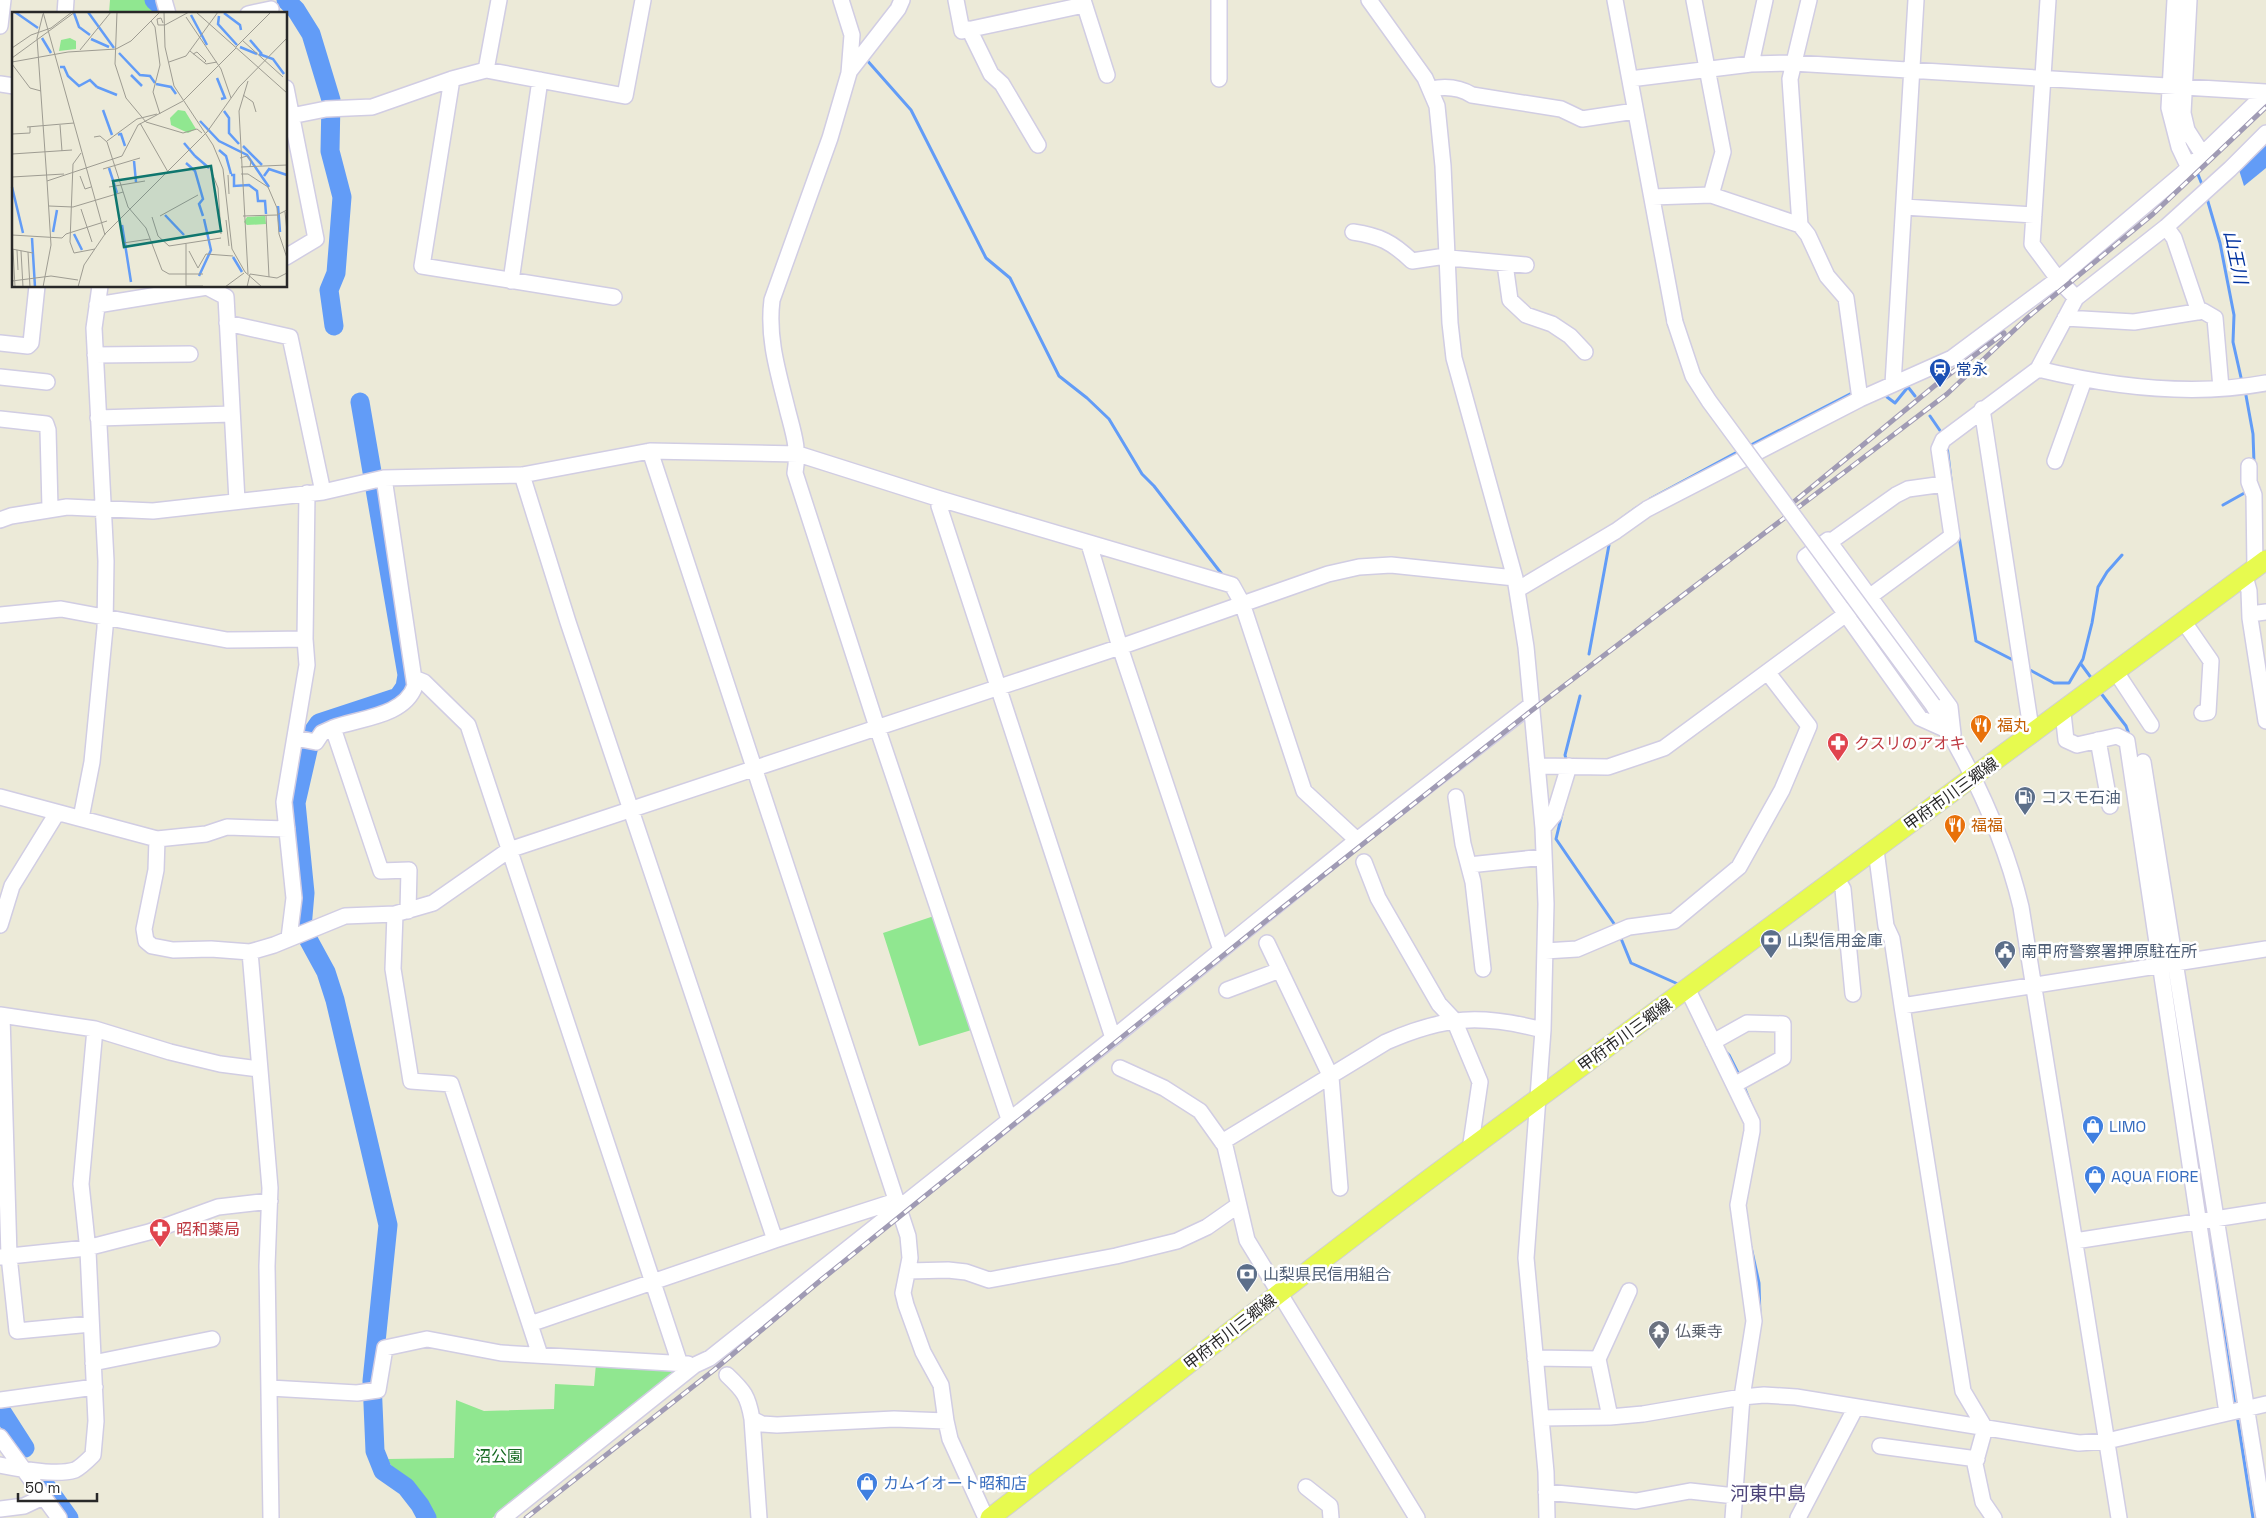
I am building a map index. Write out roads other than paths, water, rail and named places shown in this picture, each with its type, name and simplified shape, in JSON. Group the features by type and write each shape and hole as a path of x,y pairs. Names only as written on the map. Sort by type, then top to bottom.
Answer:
{"main road":[{"name":"甲府市川三郷線","path":"990,1518 1279,1293 2255,568"}],"street":[{"path":"0,26 3,0"},
{"path":"486,70 499,0"},
{"path":"288,256 316,239 289,116 332,109 372,106 452,79 486,70 625,96 643,0"},
{"path":"842,0 852,34 849,74 830,138 777,286 770,315 772,347 798,454 795,473 877,727 1009,1120"},
{"path":"849,74 898,9 902,0"},
{"path":"956,0 962,31 1084,2 1107,75"},
{"path":"1219,0 1219,79"},
{"path":"1369,0 1388,23 1431,89 1437,106 1441,130 1446,258 1454,358 1516,584 1526,647 1543,828 1546,904 1543,1030 1526,1258 1541,1418 1547,1518"},
{"path":"1615,0 1675,322 1693,376 1709,401 1933,705 1972,779 2001,840 2013,873 2021,907 2119,1518"},
{"path":"1694,0 1723,152 1711,195"},
{"path":"1751,64 1765,0"},
{"path":"1800,225 1790,78 1809,0"},
{"path":"1893,384 1916,0"},
{"path":"2048,0 2032,244 2058,279 2076,298"},
{"path":"2175,0 2177,86 2195,162"},
{"path":"2177,86 2189,0"},
{"path":"256,12 271,8"},
{"path":"969,29 991,74 1002,84 1038,145"},
{"path":"1630,79 1751,64 1793,63 2266,92"},
{"path":"452,79 422,266 614,297"},
{"path":"511,280 540,80"},
{"path":"1431,89 1447,87 1462,89 1472,95 1561,109 1582,119 1635,111"},
{"path":"157,839 156,870 144,929 146,941 152,946 173,950 211,949 250,952 346,916 402,912 433,903 509,850 1120,647 1328,574 1359,567 1391,565 1516,584 1616,532 1647,509 1860,399 1952,358 2058,279 2195,162 2266,92"},
{"path":"1537,766 1608,767 1664,748 1952,536 1939,449 1943,440 2038,369 2076,298 2166,227 2266,133"},
{"path":"1652,197 1711,195 1800,225 1808,235 1827,276 1846,298 1860,399"},
{"path":"1904,207 2034,216"},
{"path":"2166,227 2174,238 2199,312"},
{"path":"1353,232 1376,236 1396,245 1412,261 1446,258 1526,265"},
{"path":"1505,264 1510,300 1526,315 1552,324 1570,336 1585,352"},
{"path":"0,343 28,346 31,343 37,288"},
{"path":"81,818 92,762 104,616 106,561 94,328 100,288"},
{"path":"97,305 201,288"},
{"path":"209,288 226,296 237,501"},
{"path":"2066,318 2134,322 2203,311 2215,318 2235,387"},
{"path":"227,323 290,337 323,492"},
{"path":"95,355 190,354"},
{"path":"2038,369 2084,380 2166,389 2235,387 2266,382"},
{"path":"0,377 47,382"},
{"path":"2055,461 2084,380"},
{"path":"1982,409 2032,735"},
{"path":"98,418 232,414"},
{"path":"0,419 46,424 48,430 50,508"},
{"path":"650,451 908,1236 910,1258 903,1293 906,1305 923,1352 941,1385 950,1439 986,1518"},
{"path":"0,520 11,516 67,506 104,510 153,511 323,492 379,480 522,475 650,451 798,454 940,499 1232,585 1242,603 1304,791 1357,840"},
{"path":"2249,466 2252,488 2255,568 2250,591 2250,614 2262,672 2266,721"},
{"path":"522,475 568,622 775,1240"},
{"path":"295,738 316,742 322,733 333,728 400,706 412,694 414,678 379,480"},
{"path":"1944,484 1908,489 1896,495 1830,542 1828,540 1805,557 1920,718 1951,737"},
{"path":"290,938 294,898 284,802 307,665 305,639 306,493"},
{"path":"940,499 939,506 1112,1038"},
{"path":"1830,542 1950,707 1951,737"},
{"path":"1090,544 1120,647 1221,950"},
{"path":"0,616 61,609 227,640 305,639"},
{"path":"2250,614 2266,612"},
{"path":"2184,622 2211,661 2208,712 2202,713"},
{"path":"2116,672 2150,725"},
{"path":"1545,951 1577,949 1629,927 1674,921 1738,867 1782,790 1809,726 1768,673"},
{"path":"414,678 424,682 468,725 652,1281 693,1365"},
{"path":"503,1518 693,1365 710,1358 898,1204 1009,1120 1357,840 1530,705"},
{"path":"2062,713 2066,740 2077,745 2117,736 2127,741 2215,1219 2264,1518"},
{"path":"333,728 382,871 409,870 393,969 411,1081 451,1084 540,1355"},
{"path":"2098,740 2110,806"},
{"path":"2143,762 2199,1222 2227,1413"},
{"path":"1543,828 1554,815 1569,766"},
{"path":"1456,797 1463,844 1474,882 1484,969"},
{"path":"0,798 157,839 206,834 226,827 287,829"},
{"path":"0,923 12,886 57,813"},
{"path":"1876,850 1886,926 1892,939 1963,1391 1985,1428 1975,1464 1983,1502 1994,1518"},
{"path":"1469,865 1544,857"},
{"path":"1364,862 1378,898 1439,1004 1454,1020 1480,1082 1470,1150"},
{"path":"1837,879 1843,888 1853,994"},
{"path":"1267,943 1331,1077 1340,1188"},
{"path":"1902,1006 2034,987 2266,949"},
{"path":"250,952 270,1201 267,1266 270,1388 269,1464 272,1518"},
{"path":"1227,990 1280,970"},
{"path":"1688,990 1752,1122 1738,1205 1754,1321 1742,1397 1733,1518"},
{"path":"91,1324 18,1331 4,1257 1,1016 95,1029 178,1054 220,1064 260,1069"},
{"path":"1222,1142 1386,1042 1429,1026 1454,1020 1492,1019 1543,1030"},
{"path":"1713,1042 1747,1023 1783,1024 1783,1058 1734,1085"},
{"path":"0,1465 23,1470 76,1470 93,1455 96,1421 95,1387 87,1248 81,1184 95,1029"},
{"path":"1120,1068 1164,1088 1200,1111 1222,1142 1246,1240 1417,1518"},
{"path":"4,1257 87,1248 149,1232 218,1207 270,1201"},
{"path":"530,1324 775,1240 898,1204"},
{"path":"908,1271 948,1270 966,1272 989,1280 1116,1256 1177,1242 1207,1227 1238,1206"},
{"path":"2075,1241 2266,1211"},
{"path":"1610,1417 1598,1359 1629,1291"},
{"path":"93,1363 212,1339"},
{"path":"270,1388 357,1393 378,1390 385,1348 427,1339 501,1353 693,1365"},
{"path":"1535,1358 1598,1359"},
{"path":"727,1375 744,1391 749,1402 752,1419 759,1518"},
{"path":"0,1400 95,1387"},
{"path":"1541,1418 1610,1417 1644,1414 1764,1395 1796,1397 1856,1406 2061,1442 2079,1443 2106,1441 2266,1404"},
{"path":"1798,1518 1856,1406"},
{"path":"752,1419 762,1424 777,1425 894,1419 946,1421"},
{"path":"0,1437 59,1518"},
{"path":"1880,1446 1977,1459"},
{"path":"1306,1487 1330,1506 1331,1518"},
{"path":"1546,1492 1636,1501 1690,1491 1735,1496"},
{"path":"0,1509 24,1506 43,1497"}],"water":[{"path":"2266,141 2266,168 2244,186 2239,170"}],"waterway":[{"path":"154,0 162,7"},
{"path":"286,0 296,10 311,34 331,100 330,151 342,197 336,273 329,290 334,326"},
{"path":"865,58 911,110 986,258 1010,278 1059,376 1087,398 1109,419 1142,474 1154,486 1224,577"},
{"name":"山王川","path":"2195,167 2203,187"},
{"name":"山王川","path":"2206,195 2220,243 2234,315 2233,342 2242,382"},
{"path":"1887,397 1895,403 1908,387 1915,396"},
{"name":"山王川","path":"2245,390 2253,434 2254,463"},
{"path":"1749,446 1852,393"},
{"path":"360,402 407,675 405,687 398,697 319,723 312,733 296,803 305,893 302,928 326,972 335,1000 388,1225 372,1381 375,1451 383,1471 406,1487 427,1518"},
{"path":"1930,416 1941,432"},
{"path":"1947,446 1951,480"},
{"path":"1650,499 1741,450"},
{"name":"山王川","path":"2223,505 2248,491"},
{"path":"1621,519 1636,508"},
{"path":"1959,536 1976,641 2013,660"},
{"path":"1589,654 1609,545"},
{"name":"山王川","path":"2030,670 2054,683 2069,683 2083,659 2098,587 2107,572 2122,555"},
{"path":"2081,664 2092,679"},
{"path":"2100,692 2126,726 2130,737"},
{"path":"1567,763 1565,755 1580,696"},
{"path":"1562,814 1556,839 1617,928"},
{"path":"1620,936 1631,963 1678,984"},
{"path":"1724,1050 1729,1055 1740,1077"},
{"path":"2182,1061 2205,1211"},
{"path":"1743,1084 1751,1104"},
{"path":"2208,1229 2235,1406"},
{"path":"1751,1247 1759,1283 1760,1318"},
{"path":"0,1409 25,1448"},
{"path":"2237,1415 2253,1518"},
{"path":"41,1479 69,1518"}],"railway":[{"path":"526,1518 714,1370 821,1280 1282,908 1531,711 1947,394 2027,318 2153,214 2266,107"},
{"path":"1784,510 1938,383 2004,333"}],"place":[{"name":"常永","path":"1940,388"},
{"name":"福丸","path":"1981,744"},
{"name":"クスリのアオキ","path":"1838,762"},
{"name":"コスモ石油","path":"2025,816"},
{"name":"福福","path":"1955,844"},
{"name":"山梨信用金庫","path":"1771,959"},
{"name":"南甲府警察署押原駐在所","path":"2005,970"},
{"name":"LIMO","path":"2093,1145"},
{"name":"AQUA FIORE","path":"2095,1195"},
{"name":"昭和薬局","path":"160,1248"},
{"name":"山梨県民信用組合","path":"1247,1293"},
{"name":"仏乗寺","path":"1659,1350"},
{"name":"カムイオート昭和店","path":"867,1502"}],"district":[{"name":"河東中島","path":"1768,1493"}],"park label":[{"name":"沼公園","path":"499,1456"}]}
